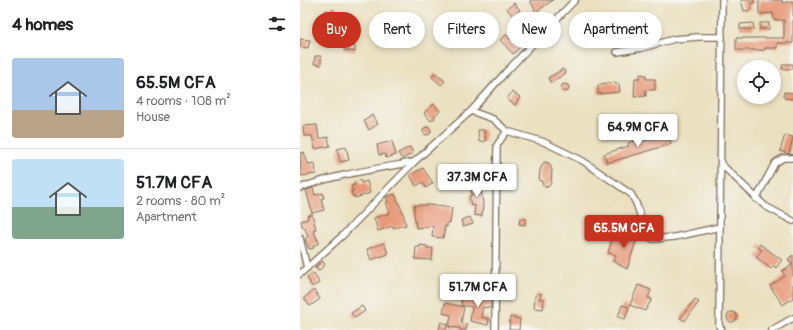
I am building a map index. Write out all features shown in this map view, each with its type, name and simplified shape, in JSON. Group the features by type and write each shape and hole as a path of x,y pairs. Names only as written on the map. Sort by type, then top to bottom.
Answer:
{"street":[{"path":"300,274 342,236 414,162 471,111 575,0"},
{"path":"722,0 719,326 722,330"},
{"path":"617,52 642,48 674,40 698,37 722,38"},
{"path":"471,111 493,119 507,131 544,142 583,161 631,194 636,203 647,236 653,239 675,237 720,227"},
{"path":"495,330 497,145 507,131"},
{"path":"756,199 775,163 783,158 793,158"},
{"path":"300,188 316,182 414,162"},
{"path":"721,164 756,199 765,206 793,221"},
{"path":"300,238 307,268"},
{"path":"772,330 793,318"}],"building":[{"path":"530,0 553,0 536,12"},
{"path":"741,0 754,0 754,3 751,3 751,10 744,11"},
{"path":"759,0 782,0 782,3 793,1 793,43 777,43 777,48 765,48 765,50 736,50 736,38 784,38 784,20 774,20 773,13 759,14"},
{"path":"514,3 520,10 518,12 510,12 507,9"},
{"path":"334,10 334,12 325,12"},
{"path":"753,23 754,29 740,29 740,24"},
{"path":"760,23 769,23 769,29 760,29"},
{"path":"506,35 507,36 507,48 500,40"},
{"path":"300,39 310,40 308,48 300,47"},
{"path":"344,48 355,48 355,52 344,50"},
{"path":"507,48 519,48 513,54"},
{"path":"315,56 321,56 321,65 314,64"},
{"path":"783,64 793,64 793,69 782,69"},
{"path":"563,69 566,73 551,83 548,78"},
{"path":"435,73 445,81 441,85 432,77"},
{"path":"640,74 646,75 646,79 655,79 655,90 645,90 646,96 634,97 635,78 640,78"},
{"path":"615,82 615,84 619,84 620,92 598,94 598,85"},
{"path":"563,84 567,84 569,88 567,92 563,92 561,90 561,86"},
{"path":"512,92 520,97 515,105 507,99"},
{"path":"784,92 793,93 793,99 784,98"},
{"path":"434,104 440,111 431,121 424,113"},
{"path":"372,115 378,124 369,130 364,121"},
{"path":"317,125 319,139 328,137 330,146 315,149 312,136 304,136 303,126"},
{"path":"425,127 429,127 431,131 429,135 425,135 423,133 423,129"},
{"path":"478,130 484,130 486,141 479,142"},
{"path":"668,134 671,144 607,163 604,154 629,146 628,143 637,140 638,143"},
{"path":"785,135 793,137 789,154 780,151"},
{"path":"392,141 396,155 386,158 385,154 379,155 377,145"},
{"path":"346,147 349,160 340,162 337,149"},
{"path":"410,147 413,153 402,159 398,153"},
{"path":"304,152 308,164 315,163 316,174 301,176 300,153"},
{"path":"544,162 549,163 552,170 551,183 546,187 543,185 541,180 539,181 540,170"},
{"path":"423,168 433,183 426,188 423,182 416,186 410,175"},
{"path":"360,180 361,183 367,181 370,193 355,198 355,196 353,197 351,191 353,191 351,186 355,185 354,182"},
{"path":"480,180 483,204 482,216 474,215 475,205 471,206 469,196 472,195 470,182"},
{"path":"313,188 315,195 323,193 324,198 321,199 324,210 312,213 306,190"},
{"path":"395,194 406,225 393,228 393,226 378,231 374,218 390,213 386,203 388,202 386,197"},
{"path":"414,205 452,208 450,223 447,222 447,227 445,226 443,238 432,237 433,226 416,228"},
{"path":"312,214 316,229 313,230 319,243 313,246 314,248 309,249 305,239 308,237 301,221 308,219 307,216"},
{"path":"470,217 473,224 463,227 461,220"},
{"path":"520,218 526,219 525,225 519,224"},
{"path":"638,232 641,233 643,237 641,240 636,241 627,269 613,261 616,255 608,253 613,236 619,238 620,235 634,239 635,234"},
{"path":"384,243 388,254 371,260 367,249"},
{"path":"760,244 782,260 776,268 774,266 771,269 756,257 762,250 758,248"},
{"path":"420,245 427,246 427,248 433,248 432,260 415,259 416,247 420,247"},
{"path":"793,255 793,298 783,305 770,286 785,276 782,271 792,265 788,259"},
{"path":"322,261 325,264 319,271 315,268"},
{"path":"314,273 319,283 312,287 307,277"},
{"path":"638,285 651,290 648,298 652,299 645,311 630,305"},
{"path":"314,290 320,299 310,306 304,298"},
{"path":"474,293 482,294 481,298 491,299 491,308 483,307 481,317 489,319 488,325 470,321 472,307 461,305 462,298 473,299"},
{"path":"538,293 542,294 539,299 544,299 543,309 534,308 535,296"},
{"path":"695,299 699,302 685,321 680,318"},
{"path":"445,303 464,307 461,323 467,324 466,330 449,327 451,315 443,313"},
{"path":"622,305 629,307 625,319 618,317"},
{"path":"362,306 365,311 355,318 351,313"},
{"path":"732,312 737,317 732,322 727,317"},
{"path":"510,317 520,319 519,330 509,330"},
{"path":"441,322 448,324 446,330 439,330"}]}
